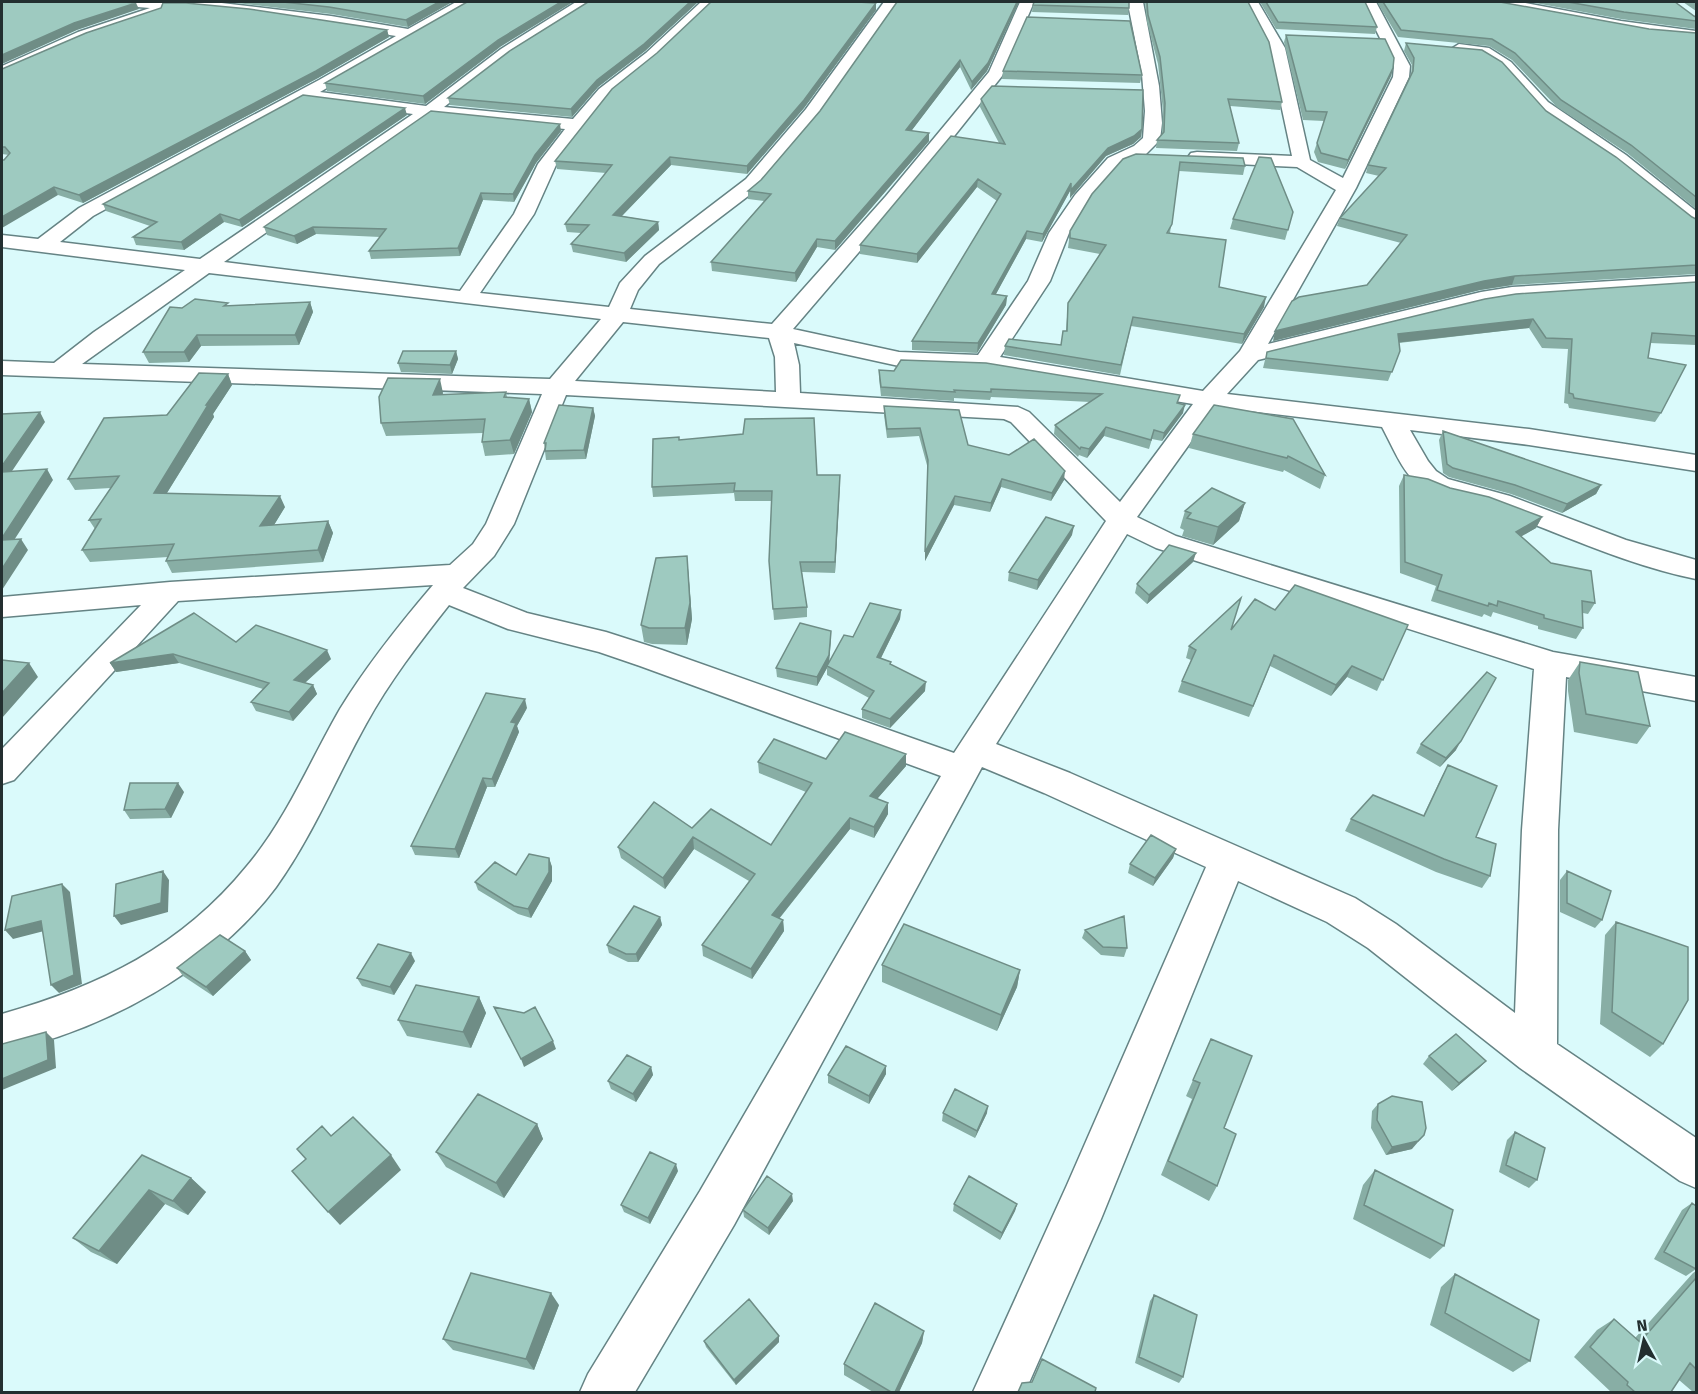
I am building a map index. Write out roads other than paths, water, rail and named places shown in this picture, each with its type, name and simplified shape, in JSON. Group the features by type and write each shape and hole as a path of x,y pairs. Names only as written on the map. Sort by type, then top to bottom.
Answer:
{"street":[{"path":"125,2 181,2 332,19 411,34"},
{"path":"2,72 91,31 181,2"},
{"path":"45,244 86,212 302,95 465,2"},
{"path":"58,371 102,337 429,111 506,52 585,2"},
{"path":"466,297 524,214 548,164 577,124 605,92 651,56 708,2"},
{"path":"985,362 1039,281 1059,233 1082,199 1114,162 1140,150 1151,140 1153,134 1145,90 1148,60 1132,22 1136,2"},
{"path":"1251,2 1279,58 1301,162"},
{"path":"606,1392 717,1208 968,760 1121,520 1209,399 1250,355 1347,188 1401,77 1402,66 1395,43 1369,2"},
{"path":"1491,19 1496,2 1562,12 1624,27 1696,35"},
{"path":"2,1033 40,1023 116,994 182,955 221,920 266,872 365,698 389,662 451,583 484,550 500,524 557,387 617,314 628,288 652,260 753,183 812,113 883,3"},
{"path":"296,15 314,6"},
{"path":"778,332 893,200 1000,68 1026,13"},
{"path":"1269,35 1291,36"},
{"path":"1368,40 1395,43"},
{"path":"1449,48 1483,43 1550,113 1620,159 1696,220"},
{"path":"18,49 51,50"},
{"path":"986,86 1007,87"},
{"path":"302,95 429,111 577,124"},
{"path":"1129,154 1301,162 1347,188"},
{"path":"2,241 45,244 206,266 778,332 899,359 985,362 1209,399 1530,437 1696,464"},
{"path":"1250,355 1481,299 1512,294 1696,282"},
{"path":"778,332 789,359 788,400"},
{"path":"2,368 557,387 1009,412 1020,417 1121,520 1166,542 1551,663 1696,689"},
{"path":"1391,420 1416,464 1426,477 1438,485 1500,502 1616,546 1696,570"},
{"path":"2,607 170,592 451,583 519,622 615,646 968,760 1057,783 1341,910 1382,936 1535,1054 1696,1165"},
{"path":"2,771 170,592"},
{"path":"1535,1054 1540,830 1551,663"},
{"path":"999,1392 1084,1202 1228,860"}]}
